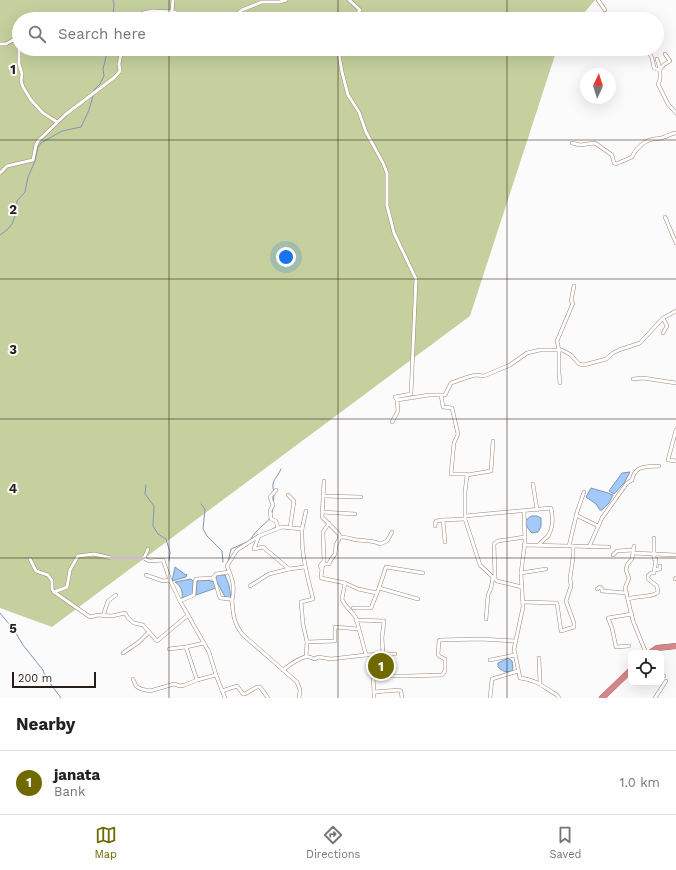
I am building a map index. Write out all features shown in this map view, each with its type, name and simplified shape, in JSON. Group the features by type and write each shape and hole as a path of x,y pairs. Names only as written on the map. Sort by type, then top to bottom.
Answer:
{"highway":[{"path":"654,650 657,648 676,646"},
{"path":"602,698 628,673"}],"street":[{"path":"149,12 172,12 173,0"},
{"path":"240,12 265,1 277,2 286,0"},
{"path":"350,0 360,10 358,12"},
{"path":"598,0 605,10"},
{"path":"0,44 6,44 12,41"},
{"path":"651,56 654,68 660,69 670,61 665,54"},
{"path":"19,56 19,64 22,74 21,81 30,100 55,122"},
{"path":"0,173 7,166 33,160 36,145 55,122 115,77 120,71 119,64 121,56"},
{"path":"339,56 348,95 360,112 366,132 383,163 387,174 387,206 392,227 416,280 411,394 395,396 398,411 392,422"},
{"path":"657,59 660,69 660,80 658,84 668,104 676,113"},
{"path":"572,143 580,145 595,143 612,155 614,163 616,164 632,157 635,151 645,143 653,139 666,137 669,134 676,132"},
{"path":"665,217 676,243"},
{"path":"560,384 558,373 558,338 573,303 571,301 571,297 574,286"},
{"path":"397,400 429,395 445,395 451,383 476,375 484,376 493,373 510,365 527,353 540,350 559,350 571,354 579,364 584,365 606,359 619,350 640,343 663,318 676,311"},
{"path":"663,318 667,326 663,333"},
{"path":"633,379 643,378 676,383"},
{"path":"441,395 443,407 452,408 458,434 454,443 451,474 467,475 491,471 493,441"},
{"path":"676,430 668,460 676,461"},
{"path":"589,547 598,526 627,483 632,480 635,472 639,468 658,466"},
{"path":"467,475 465,517 480,565 497,581 522,587"},
{"path":"324,480 322,517 339,534 340,537"},
{"path":"533,484 537,510"},
{"path":"276,490 270,497 273,505 270,511 271,519 276,521 278,528"},
{"path":"523,602 557,603 561,630 574,627 566,601 571,586 570,578 574,558 571,546 576,515 584,492"},
{"path":"288,495 294,501 290,528"},
{"path":"323,496 361,497"},
{"path":"435,526 436,521 551,508 553,516 551,528 548,535 539,545"},
{"path":"306,511 302,529 302,545 312,599 301,602 303,624 307,642 306,657"},
{"path":"524,511 525,537 521,573 523,602 514,649 515,655 520,678 531,679 540,683 559,698"},
{"path":"322,512 355,514"},
{"path":"576,515 598,526"},
{"path":"444,520 445,542"},
{"path":"322,570 320,566 324,561 323,532 328,523"},
{"path":"299,698 299,687 297,682 237,628 233,615 233,580 227,566 238,550 259,536 282,527 302,529"},
{"path":"340,537 349,537 355,540 374,540 380,544 387,541 392,532"},
{"path":"259,536 254,549 263,547 289,569"},
{"path":"340,537 336,545 335,554 329,564 324,564 321,578 345,583 358,589 378,593"},
{"path":"486,619 488,595 494,578 494,544 498,541 525,537"},
{"path":"654,538 654,559 656,559 655,570"},
{"path":"524,545 609,547"},
{"path":"634,546 626,570 629,578 625,588 629,599 633,621 645,650"},
{"path":"144,558 148,549"},
{"path":"613,555 617,551 676,555"},
{"path":"54,592 67,587 70,570 78,556 94,554 111,558 144,558 149,561 163,560 180,601 209,652 225,698"},
{"path":"30,559 36,571 44,573 50,578 54,592 90,617 98,615 112,616 125,613 134,623 142,625 157,641 188,615"},
{"path":"629,599 656,594 658,588 648,579 648,576 651,573 654,573 655,570 660,569 660,566"},
{"path":"250,586 270,574 305,567"},
{"path":"353,608 372,608 386,567 423,573"},
{"path":"521,573 546,569"},
{"path":"180,601 194,595 196,580 213,578 216,574 229,572"},
{"path":"146,576 163,581 170,580"},
{"path":"213,578 220,598 230,599 232,601"},
{"path":"345,583 342,599 345,606 353,613 366,655"},
{"path":"597,589 600,587 602,591 627,593"},
{"path":"379,588 418,599"},
{"path":"103,616 108,601 116,595"},
{"path":"629,646 616,647 608,618 632,614"},
{"path":"356,620 384,621 382,638 383,654"},
{"path":"307,642 335,641 335,627 358,629"},
{"path":"123,653 139,642 149,632"},
{"path":"374,698 374,675 442,675 445,671 445,659 438,654 439,640 467,639 516,641"},
{"path":"169,650 204,643"},
{"path":"186,647 197,680"},
{"path":"283,670 292,663 309,656 315,659 318,657 331,659 366,655 396,654"},
{"path":"490,660 515,655"},
{"path":"539,658 540,683"},
{"path":"490,698 492,679 518,671"},
{"path":"133,679 136,686 150,692 174,684 180,686 185,685 216,675"},
{"path":"655,698 666,681"},
{"path":"222,691 237,686 243,694 245,694 257,687 260,687 268,698"},
{"path":"374,692 399,690 401,691 402,698"}],"green space":[{"path":"0,0 595,0 585,12 12,12 12,56 555,56 470,316 52,627 0,608"}],"water":[{"path":"630,472 624,483 614,494 609,491 622,473"},
{"path":"591,488 613,495 609,503 602,510 600,510 596,504 586,497"},
{"path":"531,516 541,518 541,527 538,532 532,533 528,529 525,521"},
{"path":"175,567 186,575 187,574 186,577 172,581"},
{"path":"217,575 225,575 229,585 231,598 225,597 216,580"},
{"path":"191,579 193,581 193,594 182,598 181,589 175,582"},
{"path":"207,580 214,582 216,588 196,595 197,581"},
{"path":"508,658 512,661 513,668 512,671 506,672 498,667 498,663"}],"waterway":[{"path":"113,0 113,12"},
{"path":"93,93 104,76 103,69 106,56"},
{"path":"0,235 12,224 16,213 17,201 25,192 28,177 35,161 38,147 41,143 62,131 81,127 89,110 93,96"},
{"path":"274,492 273,482 281,469"},
{"path":"146,485 145,494 154,506 153,526 158,534 166,539 170,552 169,561"},
{"path":"273,504 274,495"},
{"path":"201,504 205,509 203,529 207,536 222,551 223,562"},
{"path":"272,513 273,507"},
{"path":"251,539 270,518"},
{"path":"264,533 279,526"},
{"path":"228,562 231,549 247,542"},
{"path":"0,613 43,670 46,678 61,698"}],"place":[{"name":"janata","path":"381,666"}]}
